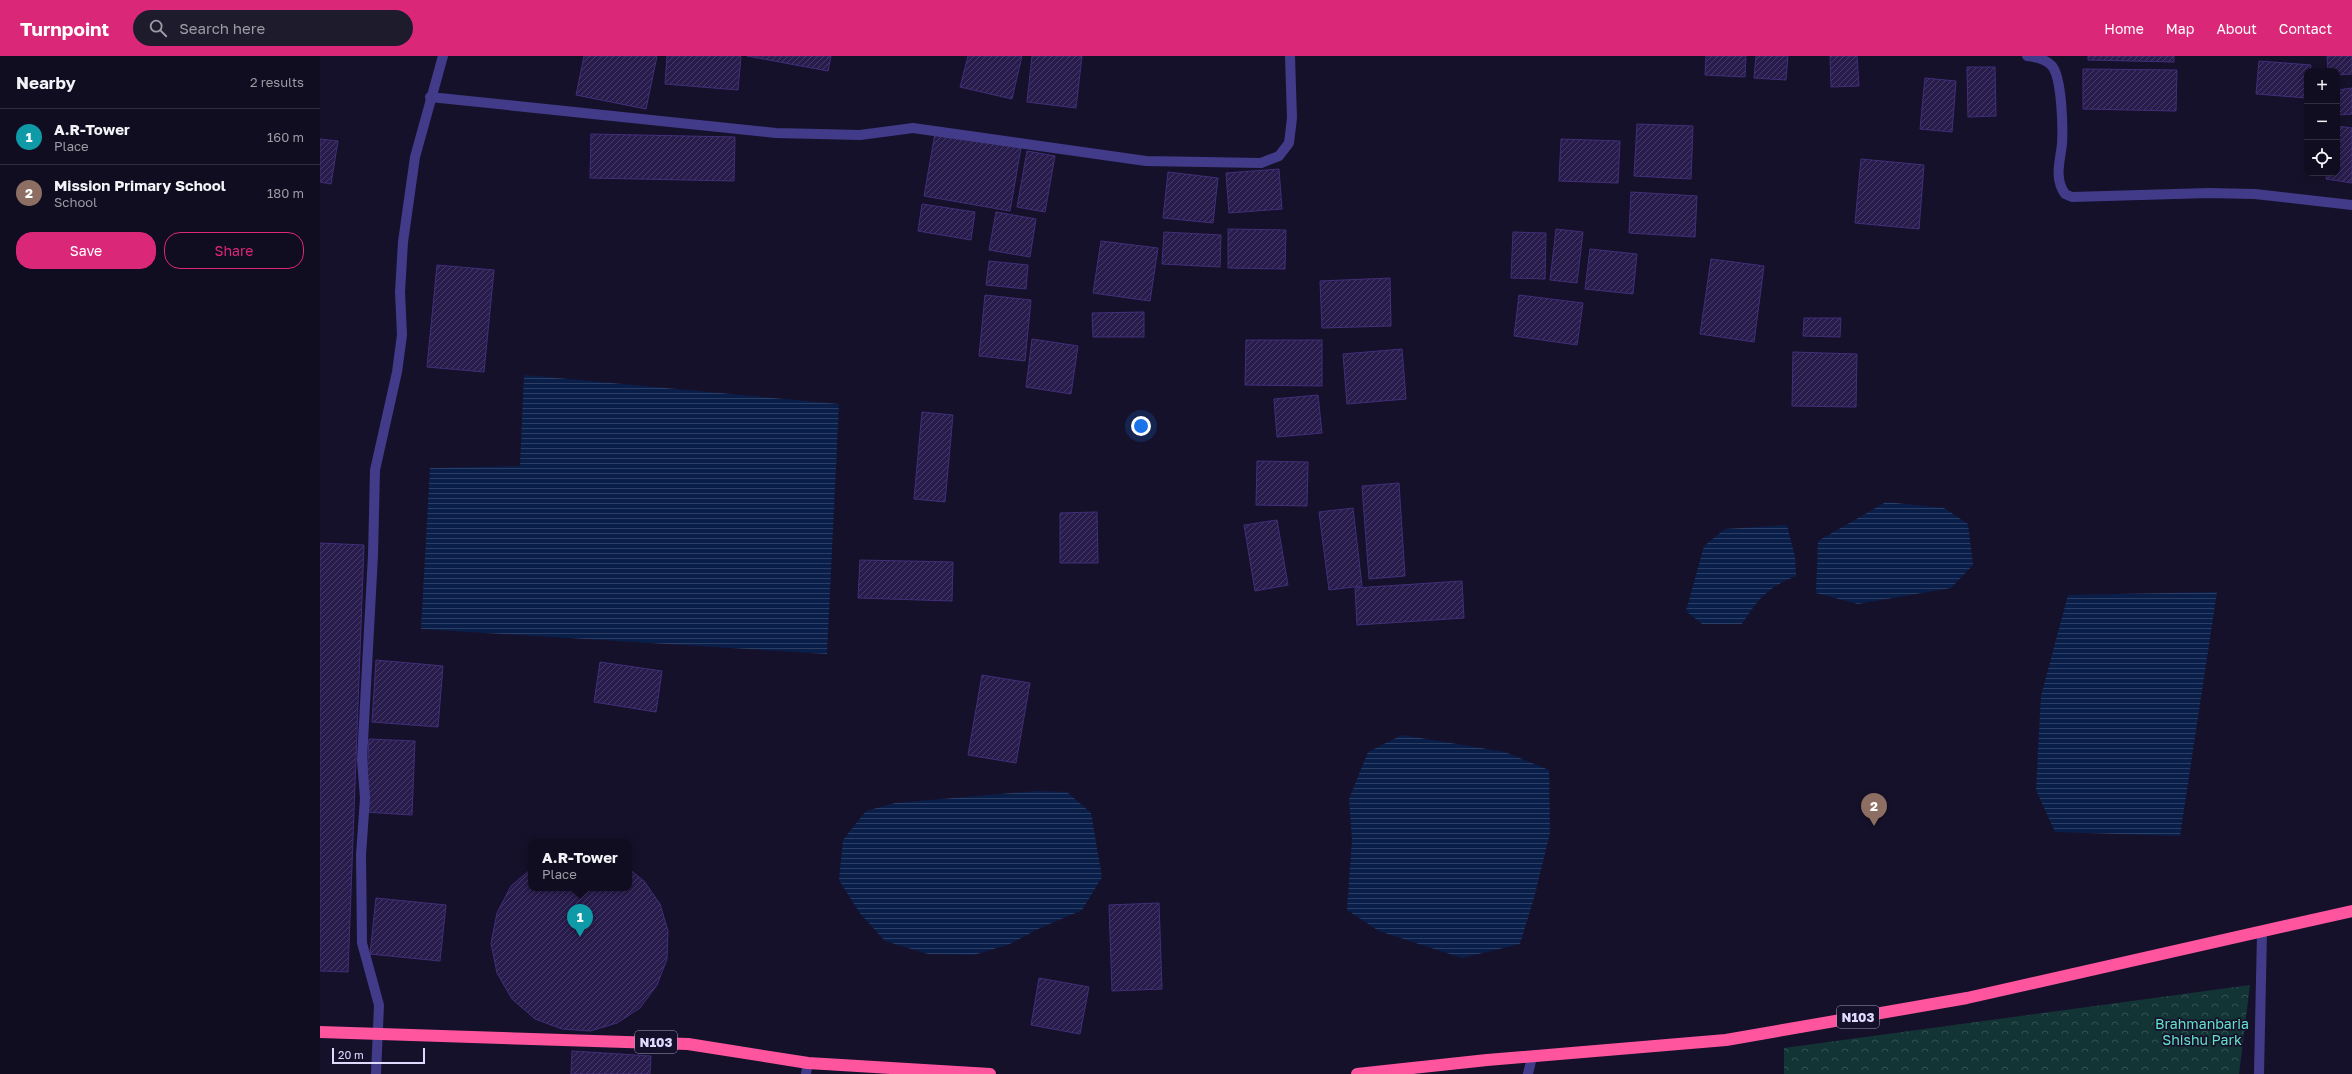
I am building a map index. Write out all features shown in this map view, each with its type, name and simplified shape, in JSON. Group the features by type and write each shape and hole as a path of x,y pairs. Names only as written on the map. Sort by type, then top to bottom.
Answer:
{"highway":[{"name":"N103","path":"1357,1074 1734,1039 1967,998 2352,911"},
{"name":"N103","path":"320,1032 688,1044 807,1068 990,1074"}],"street":[{"path":"376,1074 379,1005 362,942 361,863 364,798 362,760 373,554 375,470 397,372 402,336 400,292 403,242 415,157 430,97 443,56"},
{"path":"430,97 776,133 860,135 912,128 1146,161 1261,163 1279,156 1288,143 1292,118 1290,56"},
{"path":"2027,56 2036,57 2052,65 2057,77 2062,143 2058,176 2065,194 2072,197 2209,193 2256,194 2352,205"},
{"path":"2260,1074 2262,932"},
{"path":"1528,1074 1532,1057"}],"green space":[{"name":"Brahmanbaria Shishu Park","path":"2250,985 2239,1074 1784,1074 1784,1048"}],"water":[{"path":"524,375 839,404 827,654 421,629 430,468 520,466"},
{"path":"1886,502 1944,508 1968,524 1973,565 1951,588 1858,604 1816,593 1818,541"},
{"path":"1787,525 1795,557 1796,576 1786,580 1764,595 1742,624 1702,624 1686,611 1704,546 1725,529"},
{"path":"2217,592 2180,836 2055,832 2036,790 2041,696 2068,595"},
{"path":"1402,735 1505,752 1549,770 1550,833 1534,898 1520,944 1462,958 1379,931 1347,910 1352,840 1349,799 1368,752"},
{"path":"1037,791 1067,792 1091,813 1102,877 1082,910 1038,929 1010,944 974,955 928,954 885,941 859,912 839,880 843,840 866,811 895,803"}],"building":[{"path":"584,56 657,56 646,109 576,95"},
{"path":"667,56 741,56 738,90 665,84"},
{"path":"747,56 831,56 828,71"},
{"path":"968,56 1022,56 1012,99 960,87"},
{"path":"1032,56 1082,56 1076,108 1027,102"},
{"path":"1706,56 1746,56 1745,77 1705,75"},
{"path":"1756,56 1788,56 1786,80 1754,78"},
{"path":"1830,56 1857,56 1859,86 1831,87"},
{"path":"2088,56 2174,56 2174,62 2088,60"},
{"path":"2327,56 2352,56 2352,74 2340,75 2340,68 2328,68"},
{"path":"2259,61 2311,65 2310,68 2304,68 2304,98 2256,94"},
{"path":"1967,67 1995,67 1996,116 1968,117"},
{"path":"2083,69 2177,70 2176,111 2083,109"},
{"path":"1925,78 1956,81 1952,132 1920,129"},
{"path":"2352,88 2352,114 2340,115 2340,90"},
{"path":"1637,124 1693,126 1691,179 1634,176"},
{"path":"2340,126 2352,128 2352,183 2326,179 2326,176 2340,176"},
{"path":"935,133 1021,148 1010,211 924,196"},
{"path":"591,134 735,137 734,181 590,178"},
{"path":"320,139 338,141 331,184 320,182"},
{"path":"1561,139 1620,141 1618,183 1559,181"},
{"path":"1027,151 1055,156 1045,212 1017,207"},
{"path":"1861,159 1924,165 1919,229 1855,223"},
{"path":"1279,169 1282,209 1229,213 1226,173"},
{"path":"1168,172 1218,178 1213,223 1163,218"},
{"path":"1631,192 1697,196 1695,237 1629,233"},
{"path":"922,204 975,212 971,240 918,231"},
{"path":"996,212 1036,219 1030,257 989,250"},
{"path":"1228,229 1286,230 1285,269 1228,268"},
{"path":"1556,229 1583,232 1577,283 1550,280"},
{"path":"1164,232 1221,235 1220,267 1162,264"},
{"path":"1513,232 1546,233 1545,279 1511,278"},
{"path":"1101,241 1158,248 1150,301 1093,293"},
{"path":"1590,249 1637,254 1633,294 1585,289"},
{"path":"1711,259 1764,266 1754,342 1700,334"},
{"path":"989,261 1028,265 1026,289 986,285"},
{"path":"437,265 494,270 484,372 427,367"},
{"path":"1390,278 1391,326 1322,328 1320,281"},
{"path":"985,295 1031,300 1025,361 979,356"},
{"path":"1519,295 1583,303 1577,345 1514,336"},
{"path":"1144,312 1144,337 1093,337 1092,313"},
{"path":"1804,318 1841,318 1840,337 1803,336"},
{"path":"1032,339 1078,346 1071,394 1026,387"},
{"path":"1246,340 1322,340 1322,386 1245,385"},
{"path":"1402,349 1406,399 1347,404 1343,354"},
{"path":"1793,352 1857,354 1856,407 1792,406"},
{"path":"1318,395 1322,433 1277,437 1274,399"},
{"path":"922,412 953,415 945,502 914,499"},
{"path":"1257,461 1308,462 1307,506 1256,505"},
{"path":"1399,483 1405,576 1369,579 1362,486"},
{"path":"1353,508 1362,586 1329,590 1319,512"},
{"path":"1097,512 1098,563 1060,563 1060,513"},
{"path":"1277,520 1288,585 1255,591 1244,525"},
{"path":"320,543 364,545 348,972 320,971"},
{"path":"860,560 953,562 952,601 858,598"},
{"path":"1462,581 1464,618 1357,625 1355,588"},
{"path":"376,660 443,666 438,727 372,722"},
{"path":"600,662 662,671 656,712 594,702"},
{"path":"982,675 1030,683 1016,763 968,755"},
{"path":"369,739 415,741 412,815 365,812"},
{"path":"632,871 644,881 660,904 668,931 667,959 657,985 640,1008 617,1023 590,1031 562,1029 535,1019 512,999 497,973 491,943 497,913 511,886 528,872 528,891 632,891"},
{"path":"376,898 446,905 440,961 370,954"},
{"path":"1159,903 1162,989 1112,991 1109,905"},
{"path":"1039,978 1089,987 1080,1034 1031,1025"},
{"path":"572,1051 651,1056 650,1074 571,1074"}],"place":[{"name":"Mission Primary School","path":"1874,826"},
{"name":"A.R-Tower","path":"580,937"}]}
